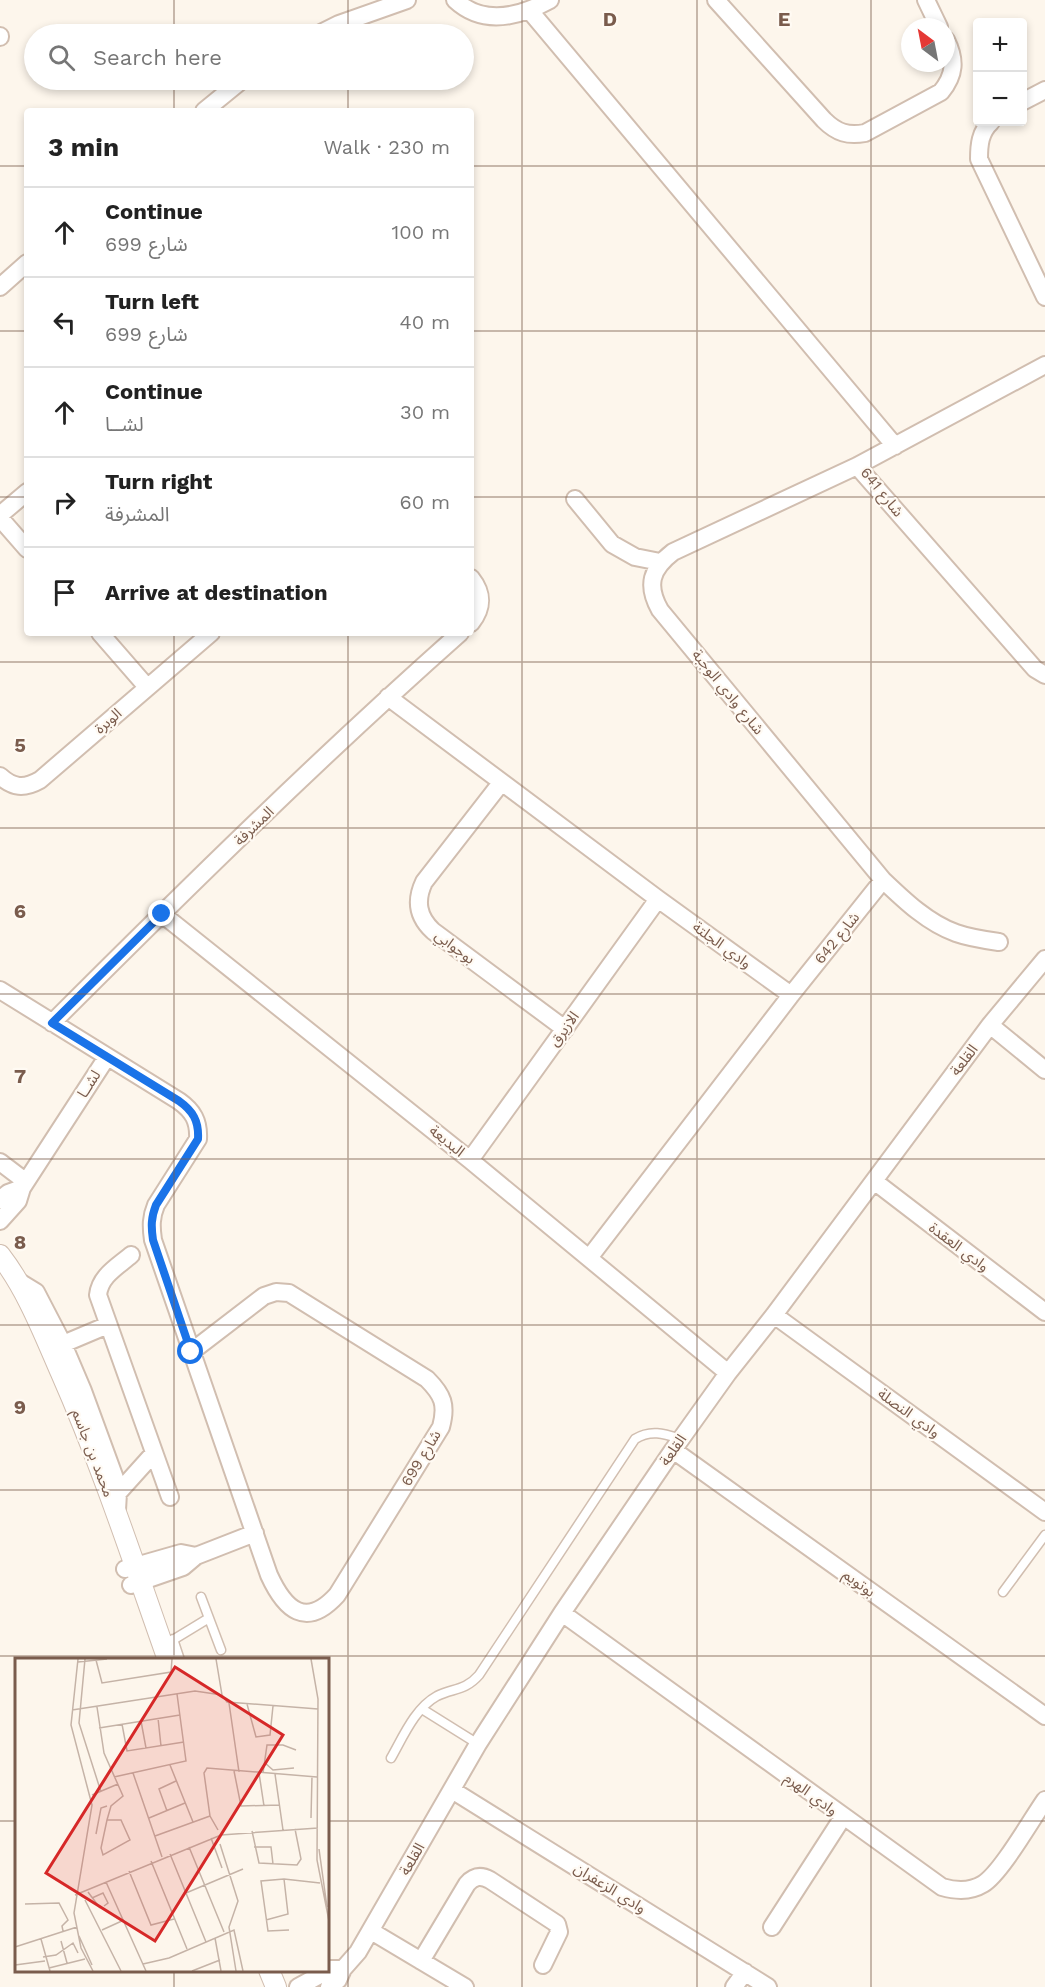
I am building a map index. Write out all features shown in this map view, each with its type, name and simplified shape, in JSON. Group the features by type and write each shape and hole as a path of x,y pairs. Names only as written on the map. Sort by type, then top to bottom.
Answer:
{"street":[{"path":"341,24 408,0"},
{"path":"455,0 483,16 508,17 530,11 550,0"},
{"path":"716,0 824,120 832,128 843,133 854,135 865,133 940,92 949,82 952,72"},
{"path":"926,0 935,18"},
{"path":"530,11 895,446"},
{"path":"208,108 230,90"},
{"path":"1027,100 1045,90"},
{"path":"986,126 979,141 979,159 1040,277 1045,297"},
{"path":"0,287 24,266"},
{"name":"شارع 641","path":"1044,367 857,466 1035,669 1045,675"},
{"path":"575,499 612,544 635,557 660,562 673,552 857,466"},
{"path":"24,495 0,516 24,545"},
{"name":"شارع وادي الوجبة","path":"660,562 651,586 660,610 883,880 904,900 937,924 956,933 999,942"},
{"path":"474,582 480,600 474,618"},
{"path":"103,636 147,687"},
{"name":"الوبرة","path":"0,776 8,784 17,787 29,786 40,780 207,636"},
{"name":"المشرفة","path":"52,1023 388,697 457,636"},
{"name":"وادي الجلتة","path":"388,697 501,783 791,995"},
{"name":"بوجوابي","path":"501,783 424,882 419,892 420,914 425,924 433,931 565,1029"},
{"name":"شارع 642","path":"791,995 883,880"},
{"name":"الازيرق","path":"470,1160 658,899"},
{"name":"البديعة","path":"162,914 470,1160 728,1373"},
{"name":"القلعة","path":"329,1987 339,1980 344,1969 358,1952 478,1744 562,1613 677,1444 990,1025 1045,959"},
{"name":"لشــا","path":"0,990 107,1057 23,1185 18,1201 0,1221"},
{"path":"589,1258 791,995"},
{"path":"990,1025 1045,1070"},
{"name":"شارع 699","path":"107,1057 188,1108 195,1117 198,1139 156,1205 151,1227 153,1240 191,1352 269,1575 286,1603 295,1610 306,1613 318,1612 337,1595 441,1427 444,1414 443,1401 437,1389 427,1379 289,1293 276,1292 264,1296 191,1352"},
{"path":"0,1162 23,1185"},
{"name":"وادي العقدة","path":"874,1181 1045,1312"},
{"name":"لشــا","path":"0,1200 23,1185"},
{"name":"محمد بن جاسم","path":"0,1255 9,1280 57,1383 165,1651"},
{"path":"131,1255 108,1273 99,1287 98,1295 170,1497"},
{"path":"9,1280 31,1287 36,1292 63,1344 94,1422 118,1493 116,1514"},
{"name":"محمد بن جاسم","path":"9,1280 32,1306 80,1417 116,1514 133,1575"},
{"name":"وادي النصلة","path":"774,1315 1045,1512"},
{"path":"63,1344 108,1325"},
{"name":"بوتويم","path":"677,1444 1045,1716"},
{"path":"118,1493 154,1454"},
{"path":"133,1575 183,1567 196,1556 255,1533"},
{"name":"وادي الهرم","path":"562,1613 942,1887 962,1891 972,1889 990,1879 1045,1800"},
{"name":"وادي الزعفران","path":"452,1790 768,1987"},
{"path":"772,1927 843,1817"},
{"path":"421,1961 467,1884 474,1878 480,1877 490,1880 557,1924 559,1932 543,1965"},
{"path":"370,1931 465,1987"},
{"path":"328,1972 344,1969"},
{"path":"269,1972 276,1987"},
{"path":"279,1972 286,1987"},
{"path":"298,1987 326,1972"},
{"path":"734,1987 744,1972"}],"lane":[{"path":"391,1758 422,1709 436,1697 467,1686 479,1675 635,1439 652,1432 677,1444"},
{"path":"1003,1592 1045,1535"},
{"path":"201,1597 221,1650"},
{"path":"165,1651 209,1618"},
{"path":"422,1709 478,1744"}],"route":[{"path":"162,914 52,1023 179,1101 195,1117 198,1139 156,1205 151,1227 153,1240 191,1352"}]}
